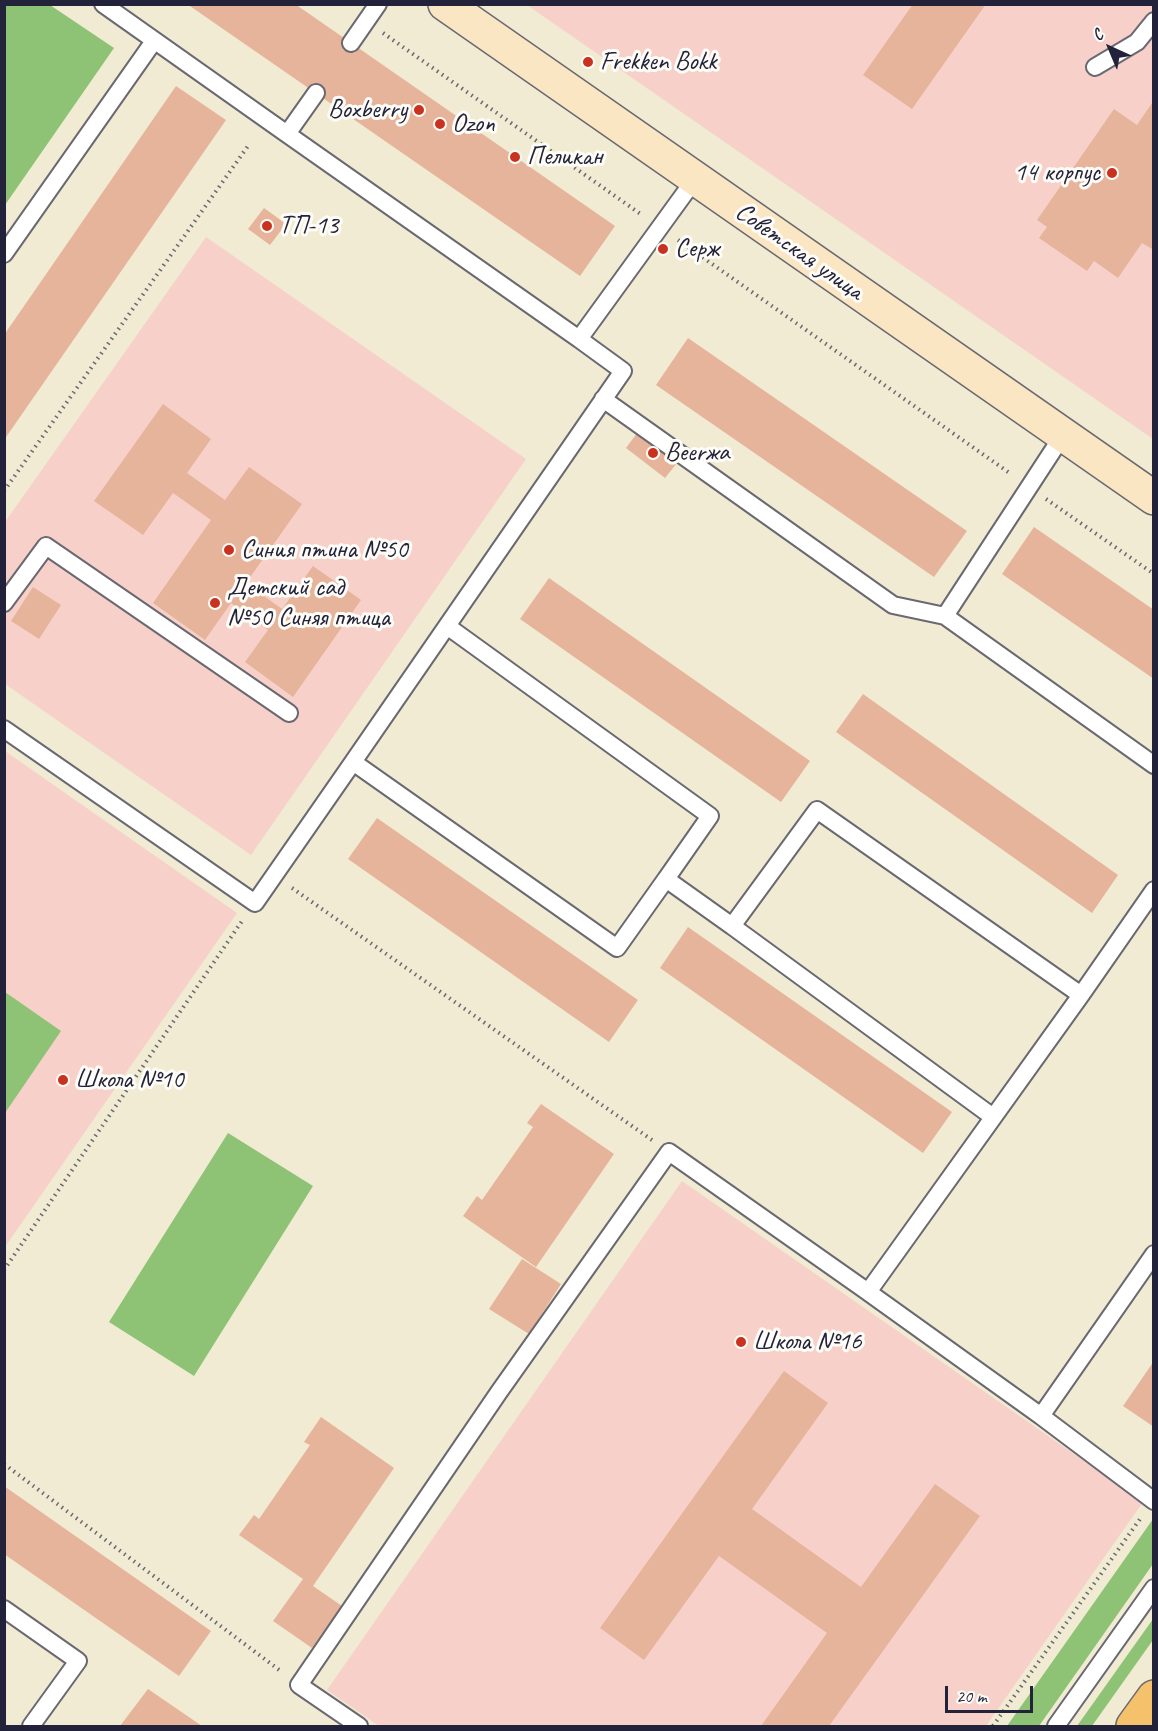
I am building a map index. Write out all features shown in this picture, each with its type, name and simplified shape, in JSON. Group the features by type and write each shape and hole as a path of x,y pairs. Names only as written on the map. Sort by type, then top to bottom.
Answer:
{"main road":[{"name":"Советская улица","path":"445,4 1154,498"},
{"path":"1133,1726 1154,1697"}],"lane":[{"path":"4,729 255,903 623,371 103,4"},
{"path":"351,43 378,4"},
{"path":"1095,67 1137,42 1154,21"},
{"path":"4,254 154,41"},
{"path":"287,134 316,93"},
{"path":"579,339 694,179"},
{"path":"603,399 893,605 945,616 1154,765"},
{"path":"945,616 1063,435"},
{"path":"4,603 46,546 289,713"},
{"path":"353,762 617,948 710,816 447,626"},
{"path":"732,926 817,810 1081,995"},
{"path":"666,879 993,1117"},
{"path":"868,1292 1154,890"},
{"path":"359,1726 299,1685 499,1392 669,1152 1041,1416 1153,1501"},
{"path":"1041,1416 1154,1254"},
{"path":"1056,1726 1154,1588"},
{"path":"4,1609 78,1661 31,1726"}],"path":[{"path":"366,21 1154,574"},
{"path":"4,491 248,146"},
{"path":"274,875 669,1152"},
{"path":"4,1464 299,1685"},
{"path":"993,1726 1153,1501"}],"shaded area":[{"path":"527,5 1153,5 1153,439"},
{"name":"Детский сад №50 Синяя птица","path":"206,237 526,459 251,855 5,684 5,522"},
{"name":"Школа №10","path":"5,751 237,913 5,1247"},
{"name":"Школа №16","path":"682,1181 1143,1502 986,1726 379,1726 327,1690"}],"green space":[{"path":"5,4 50,5 114,48 5,205"},
{"path":"5,992 61,1031 5,1113"},
{"path":"228,1133 313,1186 194,1376 109,1322"},
{"path":"1153,1519 1153,1564 1039,1726 1007,1726"},
{"path":"1153,1619 1153,1640 1092,1726 1077,1726"}],"building":[{"path":"187,4 295,4 615,226 580,276"},
{"path":"913,4 986,4 912,109 863,75"},
{"path":"176,86 226,120 4,440 4,335"},
{"name":"14 корпус","path":"1154,100 1154,250 1142,243 1118,278 1094,261 1087,271 1039,238 1047,227 1037,220 1114,109 1137,125"},
{"name":"ТП-13","path":"264,208 286,224 270,245 248,229"},
{"path":"688,338 967,531 934,577 656,385"},
{"name":"Синия птина №50","path":"163,404 211,439 187,473 225,500 249,467 302,504 246,583 282,609 313,566 361,600 293,697 245,662 268,630 231,603 205,640 153,603 211,520 173,493 143,535 94,501"},
{"name":"Beerжа","path":"640,429 681,458 665,478 626,448"},
{"path":"1034,527 1154,610 1154,679 1002,574"},
{"path":"549,578 810,761 781,802 520,619"},
{"path":"33,587 61,605 39,639 11,621"},
{"path":"863,694 1118,875 1092,913 836,732"},
{"path":"377,818 638,1000 609,1042 348,859"},
{"path":"688,927 952,1112 923,1153 660,968"},
{"path":"541,1104 614,1154 536,1267 463,1216 477,1196 482,1200 533,1127 527,1123"},
{"path":"522,1259 561,1284 529,1334 489,1309"},
{"path":"1154,1361 1154,1427 1123,1406"},
{"path":"784,1371 828,1403 752,1509 861,1587 935,1484 980,1516 829,1726 761,1726 827,1633 719,1556 644,1660 600,1628"},
{"path":"321,1417 394,1468 313,1586 342,1606 312,1648 273,1621 303,1579 239,1535 254,1515 259,1519 310,1445 304,1442"},
{"path":"4,1486 211,1631 179,1676 4,1554"},
{"path":"148,1689 202,1726 120,1726"}],"place":[{"name":"Frekken Bokk","path":"588,62"},
{"name":"Boxberry","path":"419,110"},
{"name":"Ozon","path":"440,124"},
{"name":"Пеликан","path":"515,157"},
{"name":"14 корпус","path":"1112,173"},
{"name":"ТП-13","path":"267,226"},
{"name":"Серж","path":"663,249"},
{"name":"Beerжа","path":"653,453"},
{"name":"Синия птина №50","path":"229,550"},
{"name":"Детский сад №50 Синяя птица","path":"215,603"},
{"name":"Школа №10","path":"63,1080"},
{"name":"Школа №16","path":"741,1342"}]}
